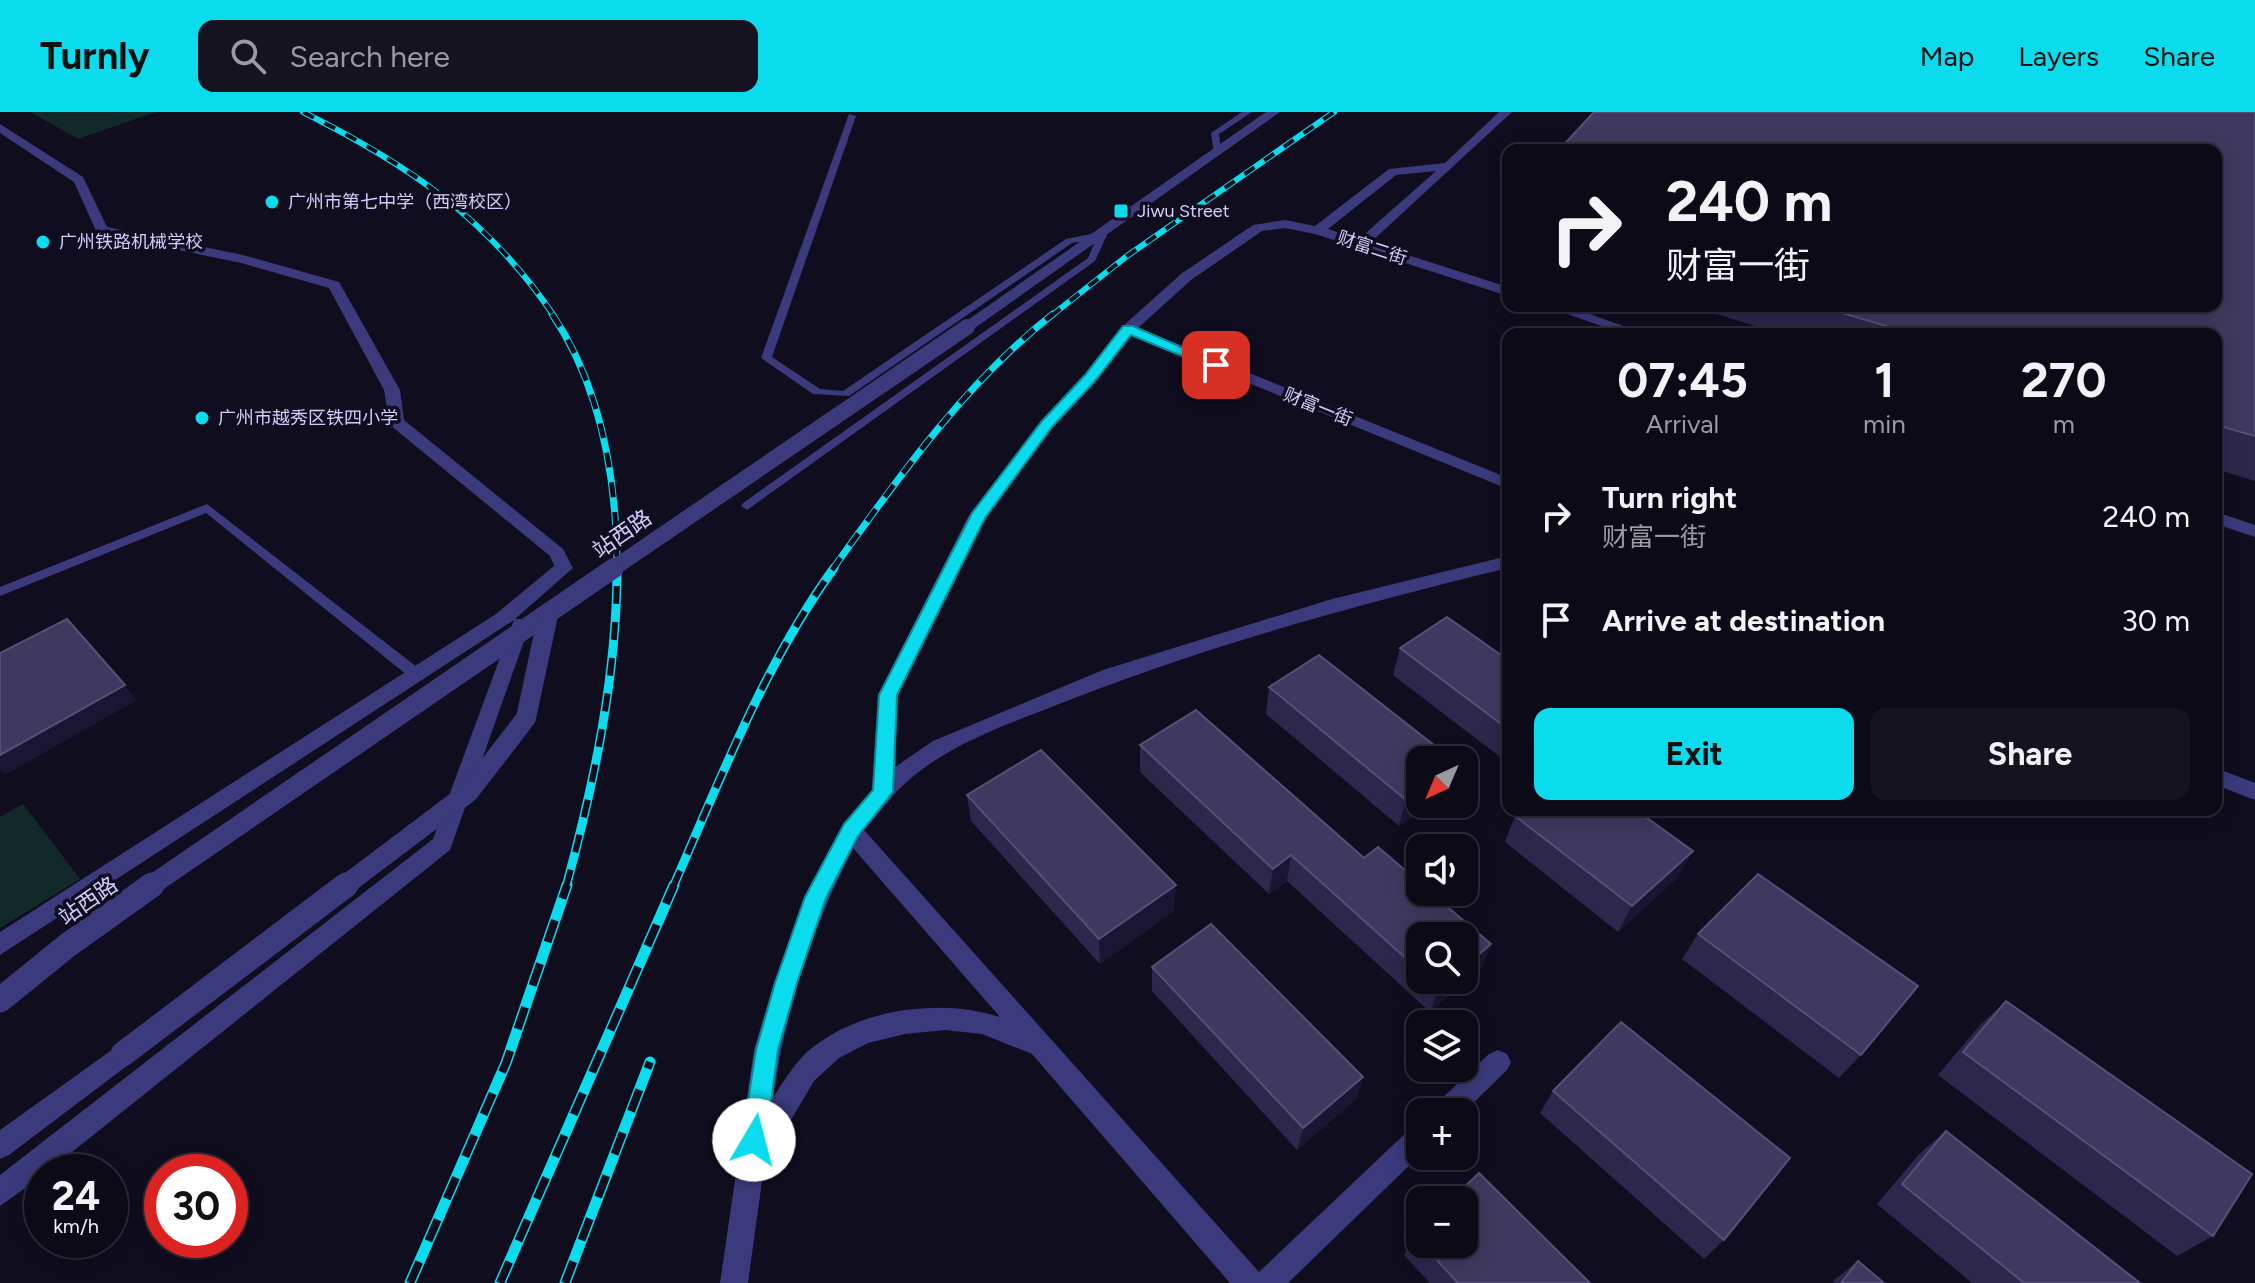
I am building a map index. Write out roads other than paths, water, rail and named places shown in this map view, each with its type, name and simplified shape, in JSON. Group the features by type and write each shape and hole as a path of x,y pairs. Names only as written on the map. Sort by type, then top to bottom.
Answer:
{"street":[{"name":"站西路","path":"0,1000 68,945 221,836 1102,235 1274,112"},
{"path":"1361,244 1506,112"},
{"path":"0,128 79,180 102,230 243,259 334,285 392,390 396,422 557,553 564,568 503,619 0,945"},
{"name":"财富二街","path":"1318,230 1393,172 1449,166"},
{"path":"883,792 888,695 977,517 1047,424 1090,378 1128,329 1186,277 1258,228 1285,224 1318,230"},
{"name":"财富二街","path":"1318,230 1502,290"},
{"path":"1571,312 1620,328"},
{"name":"财富一街","path":"1128,329 1502,482"},
{"path":"2222,520 2255,531"},
{"path":"734,1283 767,1050 786,983 816,897 851,830 901,774 940,747 1110,675 1273,622 1502,564"},
{"path":"0,1192 442,844 533,592"},
{"path":"0,1146 469,792 526,718 548,615"},
{"path":"2222,778 2255,792"},
{"path":"851,830 1249,1283"},
{"path":"749,1171 791,1091 815,1062 842,1042 882,1026 965,1020 1006,1030 1044,1048"},
{"path":"1461,1098 1498,1062"},
{"path":"1268,1283 1406,1150"}],"lane":[{"path":"1217,152 1215,133 1248,112"},
{"path":"852,116 766,358 817,392 845,394 1069,241 1102,235"},
{"path":"747,506 1092,259 1102,235"},
{"path":"0,592 207,508 417,675"}],"railway":[{"path":"303,112 377,152 443,197 502,250 554,316"},
{"path":"1051,316 1127,256 1334,112"},
{"path":"552,314 569,343 595,404 610,470 617,569"},
{"path":"832,570 907,467 961,402 1021,341 1053,314"},
{"path":"673,887 765,682 834,568"},
{"path":"566,887 602,729 613,648 617,569"},
{"path":"410,1283 506,1063 567,885"},
{"path":"500,1283 674,885"},
{"path":"565,1283 650,1062"}],"place":[{"name":"广州市第七中学（西湾校区）","path":"272,202"},
{"name":"Jiwu Street","path":"1121,211"},
{"name":"广州铁路机械学校","path":"43,242"},
{"name":"广州市越秀区铁四小学","path":"202,418"}]}
